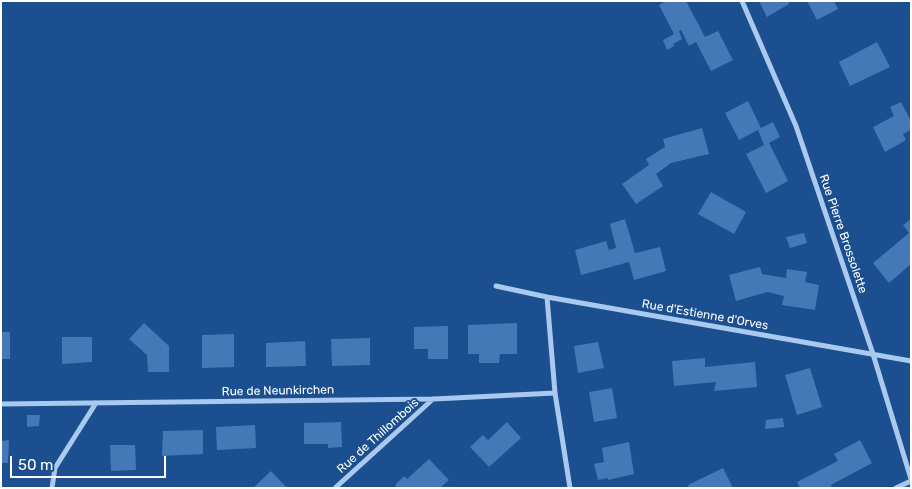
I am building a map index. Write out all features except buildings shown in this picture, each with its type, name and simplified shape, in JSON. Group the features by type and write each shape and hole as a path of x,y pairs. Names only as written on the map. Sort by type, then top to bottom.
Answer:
{"street":[{"name":"Rue Pierre Brossolette","path":"742,1 796,126 873,354 911,480 896,488"},
{"name":"Rue d'Estienne d'Orves","path":"496,286 547,297 911,361"},
{"path":"547,297 555,393 570,488"},
{"name":"Rue de Neunkirchen","path":"1,404 434,398 555,393"},
{"name":"Rue de Thillombois","path":"335,488 434,398"},
{"path":"52,488 55,468 96,403"}]}
